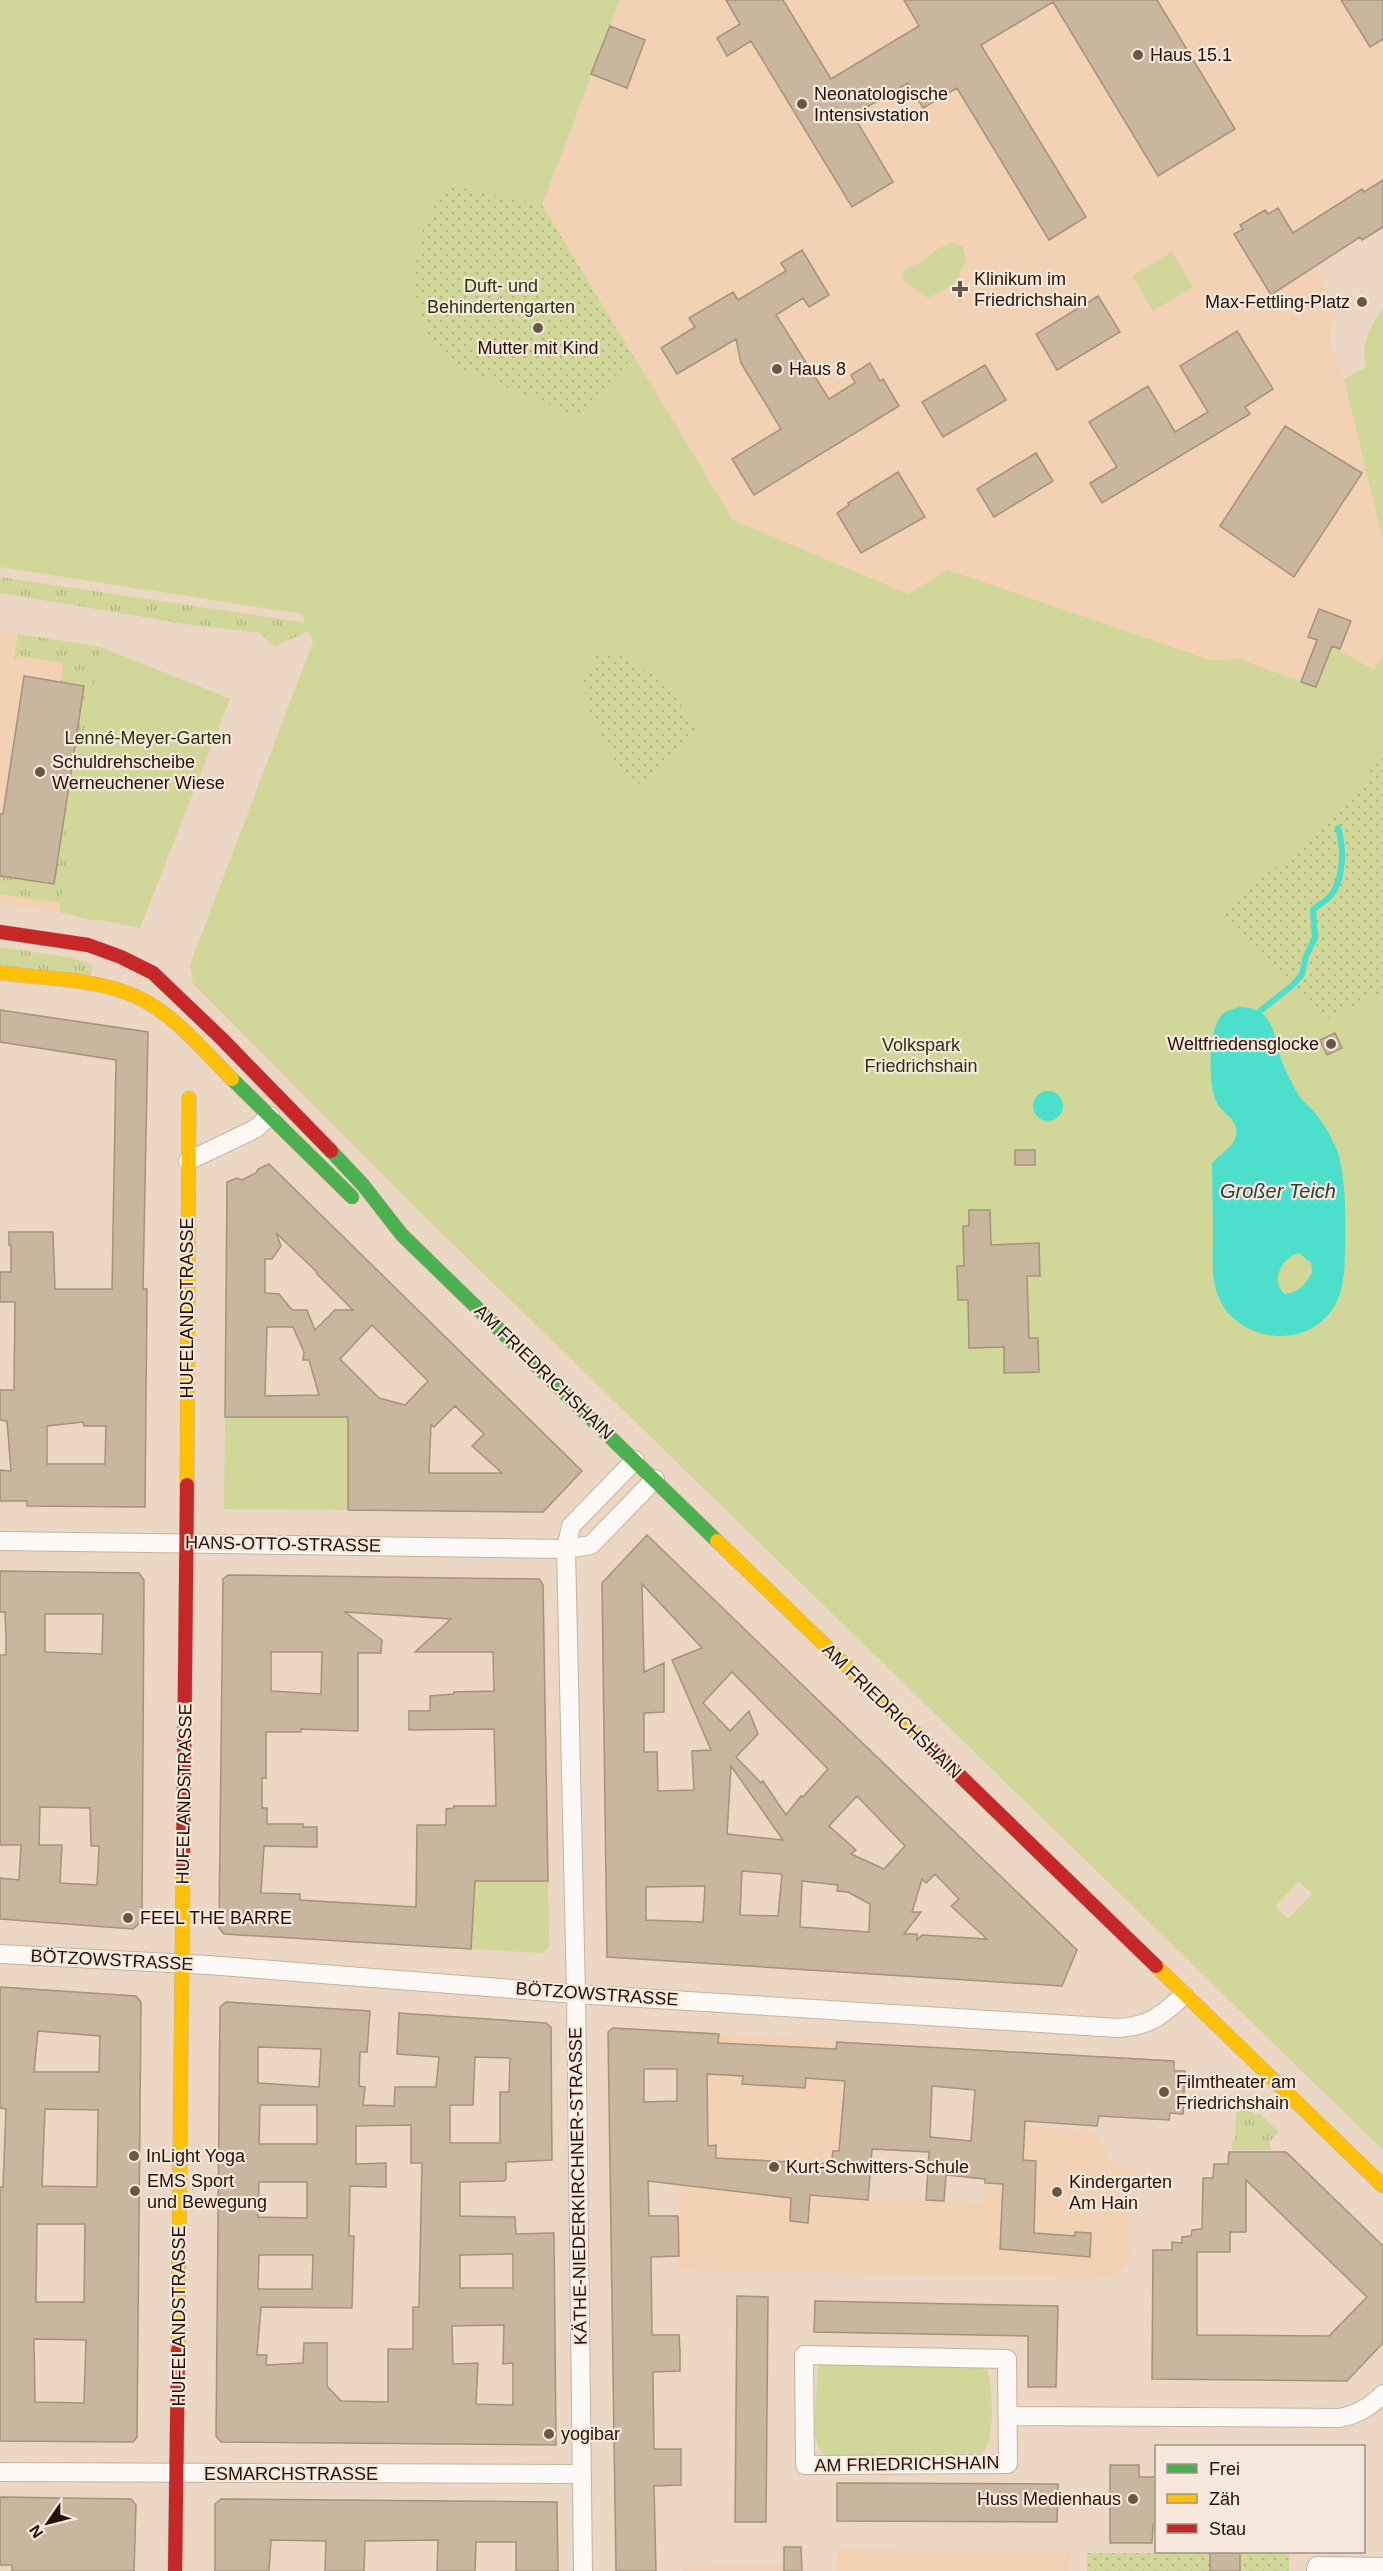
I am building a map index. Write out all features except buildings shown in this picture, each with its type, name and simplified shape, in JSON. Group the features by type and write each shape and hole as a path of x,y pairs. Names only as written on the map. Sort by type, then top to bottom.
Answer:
{"street":[{"name":"AM FRIEDRICHSHAIN","path":"0,932 88,945 121,957 153,973 222,1039 314,1133 363,1185 402,1235 1383,2186"},
{"name":"AM FRIEDRICHSHAIN","path":"0,973 119,990 140,998 172,1021 371,1215 402,1235"},
{"path":"140,998 153,973"},
{"name":"HUFELANDSTRASSE","path":"175,2571 187,1543 189,1098"},
{"path":"188,1161 255,1129 270,1116"},
{"name":"KÄTHE-NIEDERKIRCHNER-STRASSE","path":"583,2571 576,1994 566,1549 571,1526 635,1460"},
{"path":"566,1549 591,1545 655,1479"},
{"name":"HANS-OTTO-STRASSE","path":"0,1541 566,1549"},
{"name":"BÖTZOWSTRASSE","path":"0,1954 182,1964 576,1994 1118,2028 1137,2027 1151,2022 1164,2014 1184,1995"},
{"name":"AM FRIEDRICHSHAIN","path":"804,2355 1007,2359 1008,2416 1008,2463 805,2465 804,2355"},
{"path":"1008,2416 1340,2418 1370,2407 1383,2394"},
{"name":"ESMARCHSTRASSE","path":"0,2472 582,2475"},
{"path":"1317,2571 1317,2566 1383,2567"}],"shaded area":[{"name":"Klinikum im Friedrichshain","path":"620,0 1383,0 1383,227 1362,240 1359,237 1314,266 1340,310 1331,324 1330,347 1344,379 1383,540 1383,655 1374,670 1340,649 1315,687 1240,659 1210,660 909,594 733,520 542,205"},
{"name":"Schuldrehscheibe Werneuchener Wiese","path":"0,631 100,647 59,912 0,903"},
{"name":"Kurt-Schwitters-Schule","path":"676,2031 879,2044 869,2200 984,2202 985,2179 997,2124 1093,2131 1115,2168 1130,2168 1129,2261 1111,2278 680,2270"},
{"path":"784,2547 801,2547 802,2571 683,2571 682,2567 783,2566"},
{"path":"838,2550 1070,2553 1070,2571 837,2571"}],"green space":[{"name":"Volkspark Friedrichshain","path":"0,0 620,0 542,205 733,520 908,594 948,570 1210,660 1240,659 1315,687 1332,646 1374,670 1383,655 1383,2150 424,1216 193,984 190,965 313,642 302,614 0,567","holes":["1299,1881 1312,1894 1288,1919 1275,1906"]},
{"name":"Duft- und Behindertengarten","path":"451,186 542,205 633,357 576,416 454,365 439,352 429,337 421,320 417,300 417,261 425,224 436,204"},
{"path":"954,243 963,246 966,260 955,284 928,298 904,281 903,270 921,262 939,248"},
{"path":"1172,252 1193,287 1153,311 1132,276"},
{"path":"1383,309 1383,540 1344,379 1366,367 1367,336"},
{"path":"0,577 308,623 311,630 274,647 260,633 185,624 0,593"},
{"path":"18,634 100,647 221,695 68,857 67,866 95,921 59,912 61,903 0,894 0,876 54,884 84,686 61,682 63,663 18,656 16,661 14,660"},
{"name":"Lenné-Meyer-Garten","path":"100,647 230,699 140,928 59,912"},
{"path":"599,651 616,654 645,669 669,691 701,730 634,788 609,752 588,708 583,678 590,664 594,670 600,664 595,655"},
{"path":"1383,750 1383,992 1324,1019 1267,957 1243,938 1221,912 1240,893 1301,848 1324,826 1338,807 1365,779"},
{"path":"0,947 73,958 93,965 90,980 0,966"},
{"path":"225,1417 348,1417 348,1510 224,1509"},
{"path":"475,1881 548,1881 549,1947 542,1953 471,1949"},
{"path":"1241,2094 1249,2102 1246,2106 1256,2116 1259,2113 1279,2132 1270,2141 1270,2150 1232,2150 1232,2141 1235,2140 1237,2098"},
{"path":"818,2363 985,2365 991,2388 992,2420 989,2441 979,2456 828,2458 820,2451 814,2432"},
{"path":"1087,2553 1289,2553 1289,2571 1087,2571"}],"water":[{"name":"Großer Teich","path":"1239,1007 1253,1009 1269,1021 1282,1063 1296,1091 1326,1128 1341,1165 1346,1235 1341,1292 1332,1310 1319,1324 1303,1332 1286,1336 1268,1335 1251,1330 1236,1320 1224,1307 1216,1290 1213,1276 1212,1163 1233,1143 1236,1129 1232,1120 1218,1105 1213,1092 1212,1041 1219,1019 1225,1012","holes":["1299,1253 1311,1263 1312,1272 1305,1284 1298,1290 1285,1294 1280,1289 1278,1277 1287,1259"]},
{"path":"1048,1091 1059,1095 1063,1106 1059,1117 1048,1121 1037,1117 1033,1106 1037,1095"}],"waterway":[{"path":"1260,1011 1294,984 1302,974 1306,956 1315,938 1313,910 1330,896 1336,887 1341,871 1342,853 1338,828"}],"traffic: fast":[{"path":"232,1079 352,1197"},
{"path":"331,1151 363,1185 402,1235 717,1541"}],"traffic: slow":[{"path":"0,973 88,983 137,997 151,1004 176,1023 232,1079"},
{"path":"187,1485 189,1098"},
{"path":"717,1541 920,1737"},
{"path":"178,2350 183,1866"},
{"path":"1156,1966 1383,2186"}],"traffic: jam":[{"path":"0,932 88,945 121,957 153,973 222,1039 331,1151"},
{"path":"183,1866 187,1485"},
{"path":"920,1737 1156,1966"},
{"path":"175,2571 178,2350"}],"place":[{"name":"Haus 15.1","path":"1138,55"},
{"name":"Neonatologische Intensivstation","path":"802,104"},
{"name":"Klinikum im Friedrichshain","path":"960,289"},
{"name":"Max-Fettling-Platz","path":"1362,302"},
{"name":"Mutter mit Kind","path":"538,328"},
{"name":"Haus 8","path":"777,369"},
{"name":"Schuldrehscheibe Werneuchener Wiese","path":"40,772"},
{"name":"Weltfriedensglocke","path":"1331,1044"},
{"name":"FEEL THE BARRE","path":"128,1918"},
{"name":"Filmtheater am Friedrichshain","path":"1164,2092"},
{"name":"InLight Yoga","path":"134,2156"},
{"name":"Kurt-Schwitters-Schule","path":"774,2167"},
{"name":"EMS Sport und Bewegung","path":"135,2191"},
{"name":"Kindergarten Am Hain","path":"1057,2192"},
{"name":"yogibar","path":"549,2434"},
{"name":"Huss Medienhaus","path":"1133,2499"}]}
